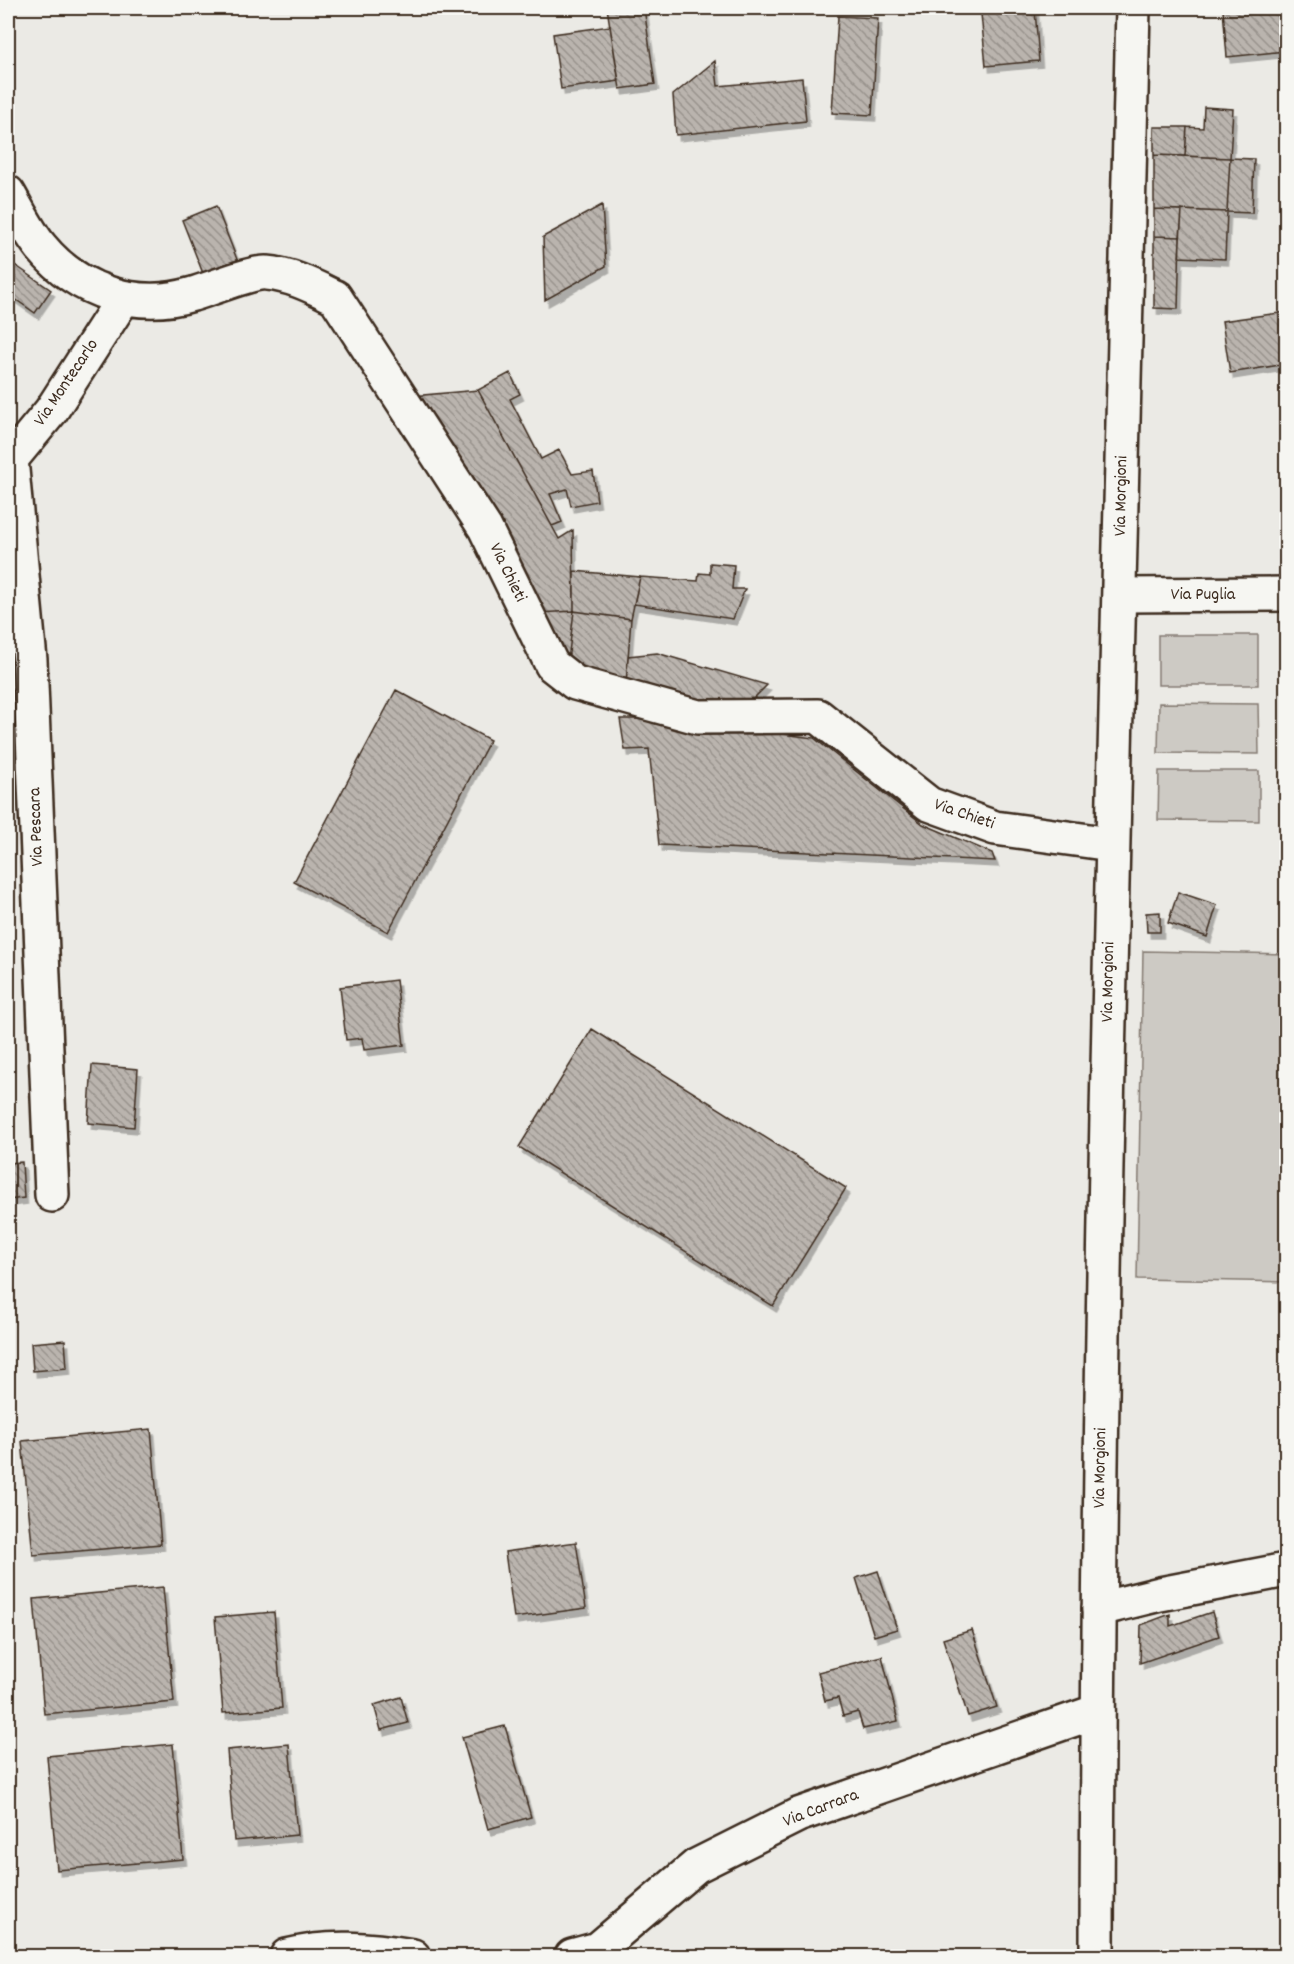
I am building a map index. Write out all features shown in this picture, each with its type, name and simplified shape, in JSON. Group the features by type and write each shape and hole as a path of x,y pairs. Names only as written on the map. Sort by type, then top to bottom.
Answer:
{"street":[{"name":"Via Morgioni","path":"1097,1956 1099,1609 1111,844 1120,595 1133,8"},
{"name":"Via Chieti","path":"8,193 41,247 73,277 123,299 137,302 181,298 265,272 303,282 335,297 485,528 552,665 575,682 698,717 818,716 929,804 995,828 1111,844"},
{"name":"Via Montecarlo","path":"10,461 51,411 123,299"},
{"name":"Via Pescara","path":"10,461 30,660 52,1195"},
{"name":"Via Puglia","path":"1120,595 1287,594"},
{"path":"1099,1609 1287,1570"},
{"name":"Via Carrara","path":"572,1956 598,1949 696,1866 798,1815 1098,1711"},
{"path":"287,1956 308,1951 372,1949 413,1956"}],"shaded area":[{"path":"1158,635 1258,635 1258,685 1158,685"},
{"path":"1159,703 1258,704 1259,754 1158,753"},
{"path":"1159,771 1259,771 1259,821 1158,820"},
{"path":"1143,951 1286,954 1286,1282 1137,1279"}],"building":[{"path":"607,8 644,8 655,84 620,89"},
{"path":"1286,8 1286,51 1227,57 1223,10"},
{"path":"1035,9 1039,61 986,66 981,14"},
{"path":"838,16 878,18 872,115 832,113"},
{"path":"610,26 619,81 561,89 553,34"},
{"path":"715,61 718,86 802,78 806,121 676,135 673,95"},
{"path":"1204,107 1233,109 1230,158 1185,156 1187,127 1203,128"},
{"path":"1154,127 1187,127 1185,156 1154,155"},
{"path":"1154,155 1230,158 1227,212 1154,209"},
{"path":"1230,158 1254,159 1252,213 1227,212"},
{"path":"602,205 606,266 545,300 543,237"},
{"path":"216,206 240,267 206,281 182,220"},
{"path":"1154,209 1182,210 1180,237 1154,236"},
{"path":"1182,210 1227,212 1225,259 1179,257"},
{"path":"1154,236 1180,237 1178,309 1154,308"},
{"path":"15,265 51,290 35,313 8,294 8,276"},
{"path":"1286,312 1286,364 1230,373 1222,321"},
{"path":"510,373 520,394 510,399 541,459 559,450 572,474 593,471 597,501 571,506 567,489 550,494 562,522 552,526 478,390"},
{"path":"478,390 559,539 573,530 574,611 539,613 413,396"},
{"path":"710,563 734,565 732,589 745,589 733,619 634,604 640,577 698,581 699,573 710,574"},
{"path":"574,571 640,577 631,619 574,611"},
{"path":"574,611 568,661 539,613"},
{"path":"574,611 631,619 626,685 568,661"},
{"path":"657,653 767,685 750,702 701,704 626,685 628,656"},
{"path":"396,690 490,740 388,932 294,882"},
{"path":"620,719 663,719 814,738 923,824 992,853 995,861 659,845 649,749 625,750"},
{"path":"1178,892 1217,905 1207,937 1168,923"},
{"path":"1160,912 1160,932 1147,932 1146,913"},
{"path":"396,980 404,1045 364,1050 362,1038 346,1040 340,987"},
{"path":"592,1029 846,1188 773,1306 519,1147"},
{"path":"92,1065 138,1069 134,1127 88,1123"},
{"path":"22,1162 24,1198 8,1200 8,1163"},
{"path":"65,1340 67,1368 33,1371 31,1343"},
{"path":"151,1429 161,1544 33,1555 22,1441"},
{"path":"576,1542 586,1608 514,1618 505,1552"},
{"path":"878,1571 897,1629 874,1636 856,1578"},
{"path":"163,1587 174,1702 44,1714 34,1599"},
{"path":"274,1612 282,1708 223,1713 215,1617"},
{"path":"1212,1612 1219,1636 1140,1663 1141,1625 1170,1614 1170,1626"},
{"path":"972,1630 997,1707 968,1716 943,1639"},
{"path":"882,1656 898,1721 863,1729 858,1712 843,1716 838,1698 825,1701 818,1672"},
{"path":"401,1697 408,1723 381,1730 374,1705"},
{"path":"505,1726 531,1817 488,1829 462,1737"},
{"path":"173,1744 183,1859 57,1870 47,1756"},
{"path":"289,1744 297,1835 234,1841 227,1750"}]}
